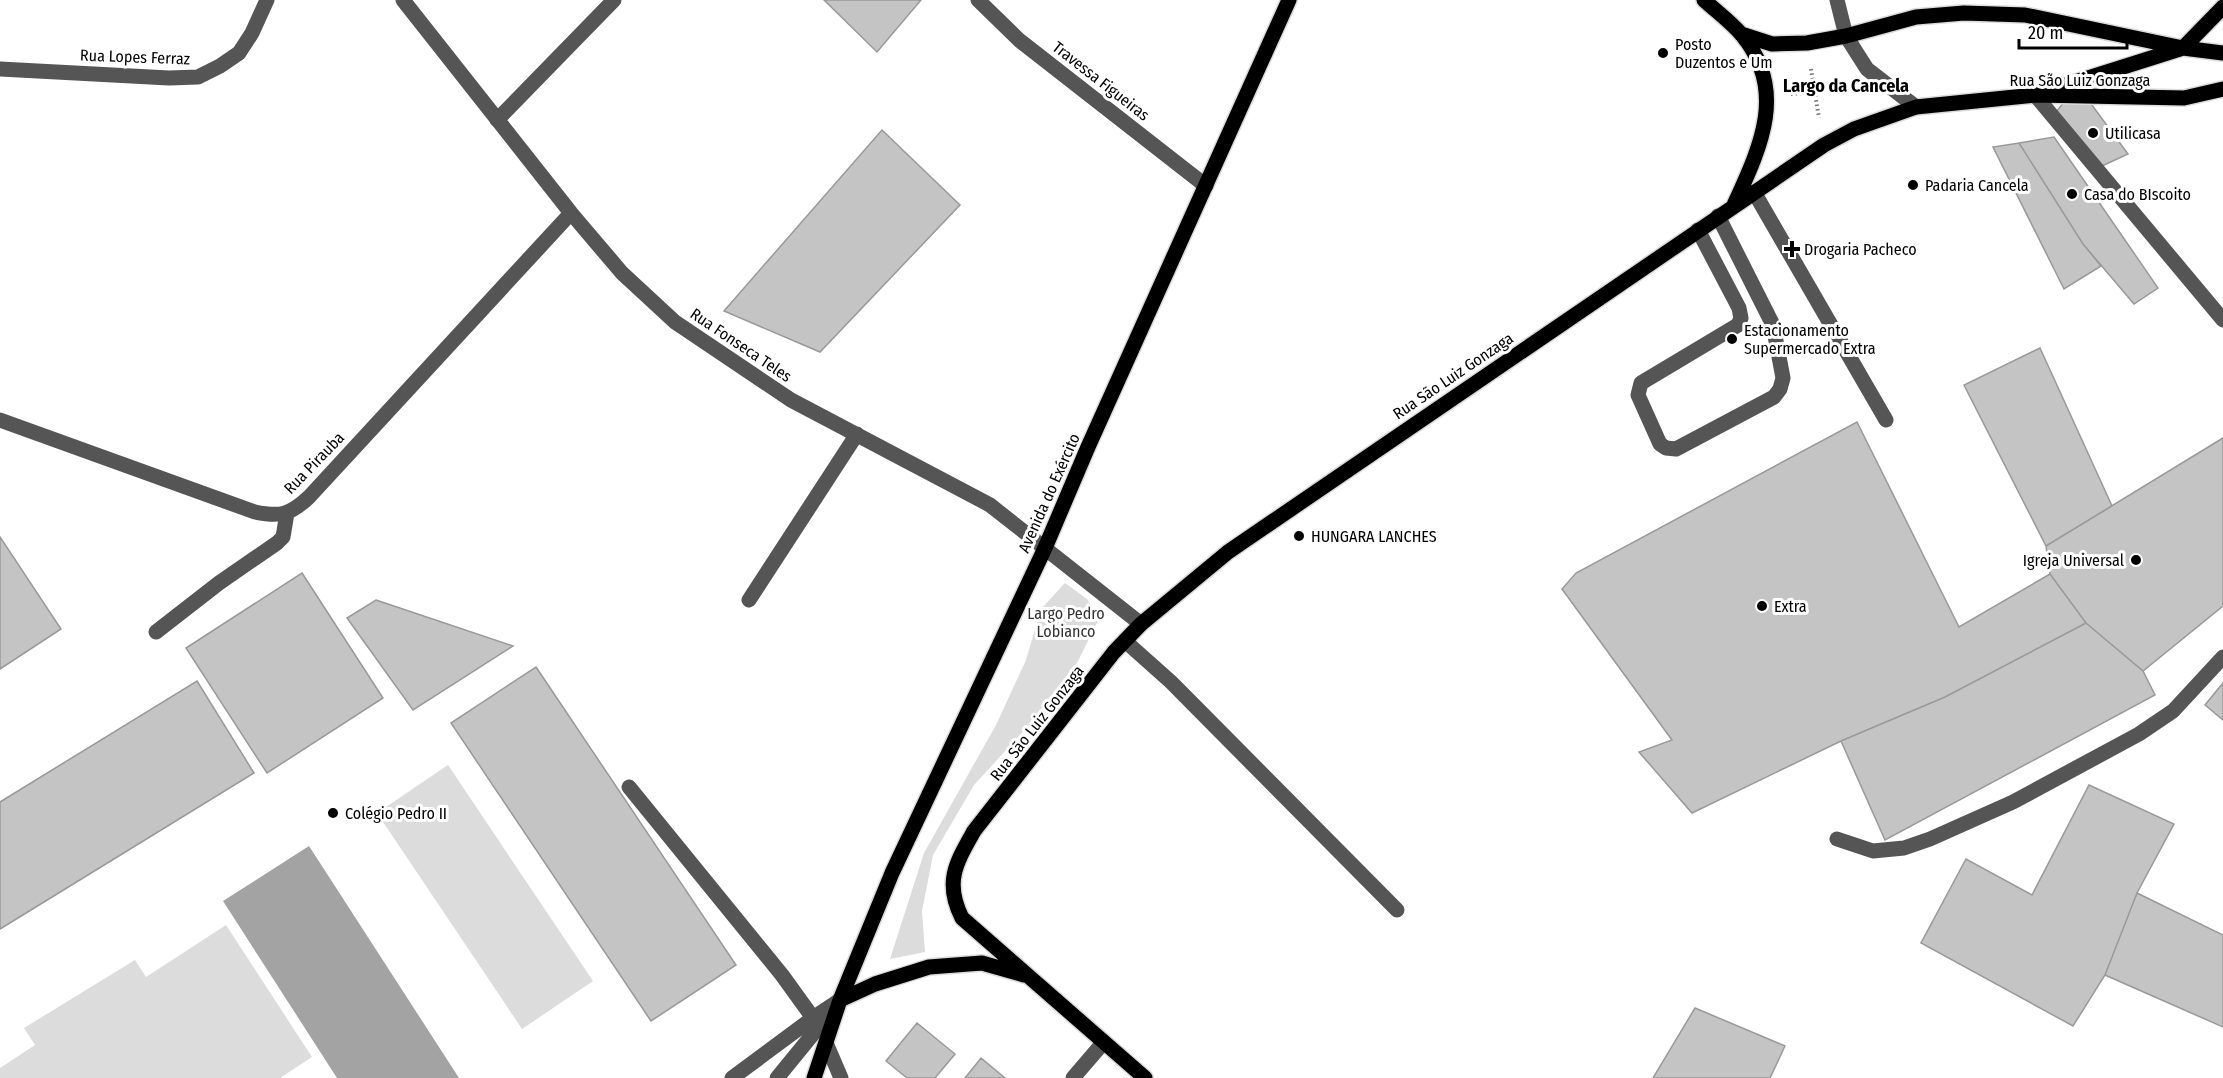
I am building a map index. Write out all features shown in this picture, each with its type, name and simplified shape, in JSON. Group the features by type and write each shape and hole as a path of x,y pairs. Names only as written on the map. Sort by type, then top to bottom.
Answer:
{"main road":[{"name":"Avenida do Exército","path":"814,1078 840,1000 900,854 1045,548 1088,447 1289,0"},
{"path":"1704,0 1741,34 1760,67 1767,97 1765,126 1757,154 1734,205"},
{"path":"2035,95 2183,48 2223,7"},
{"path":"1741,34 1772,44 1807,43 1846,36 1916,17 1964,13 2015,14 2183,48 2223,53"},
{"name":"Rua São Luiz Gonzaga","path":"1145,1078 962,918 953,895 952,879 956,862 974,831 1114,652 1142,624 1228,552 1734,205 1824,145 1854,129 1916,107 2035,95 2184,98 2223,89"},
{"path":"840,1000 875,984 929,967 982,963 1028,976"}],"street":[{"name":"Rua Lopes Ferraz","path":"0,69 169,78 198,77 239,53 252,33 267,0"},
{"name":"Rua Fonseca Teles","path":"403,0 571,213 622,273 675,322 791,400 990,505 1142,624"},
{"path":"497,120 614,0"},
{"name":"Travessa Figueiras","path":"978,0 1019,40 1206,186"},
{"path":"1837,0 1846,36 1867,69 1916,107"},
{"path":"2035,95 2223,320"},
{"path":"1754,192 1886,420"},
{"name":"Rua Pirauba","path":"0,420 255,512 273,515 287,513 298,508 309,497 571,213"},
{"path":"1698,230 1739,308 1741,318 1738,325 1641,383 1638,396 1660,444 1666,448 1676,449 1773,397 1780,389 1783,378 1773,325 1718,216"},
{"path":"749,600 857,434"},
{"path":"156,632 219,583 277,543 283,537 287,513"},
{"path":"1125,641 1171,682 1397,910"},
{"path":"1837,839 1873,851 1904,848 1930,839 2013,802 2139,734 2173,711 2223,657"},
{"path":"629,787 782,975 813,1018"},
{"path":"732,1078 840,1000"},
{"path":"777,1078 840,1000"},
{"path":"826,1043 841,1078"},
{"path":"1073,1078 1103,1043"}],"path":[{"path":"1807,43 1824,145"}],"green space":[{"name":"Largo Pedro Lobianco","path":"1065,583 1087,599 1100,617 1077,663 1029,725 974,785 933,855 922,911 925,952 890,959 924,853 996,725 1026,660 1041,609"},
{"path":"448,765 593,981 522,1029 377,813"},
{"path":"226,925 312,1057 280,1078 0,1078 0,1068 35,1045 24,1028 135,960 146,977"}],"shaded area":[{"path":"309,846 459,1078 337,1078 223,901"}],"building":[{"path":"824,0 921,0 877,52"},
{"name":"Utilicasa","path":"2065,101 2089,101 2128,154 2102,166 2056,112"},
{"path":"882,130 960,205 820,352 724,311"},
{"name":"Casa do BIscoito","path":"2054,137 2158,288 2134,304 2083,244 2019,143"},
{"path":"2019,143 2083,244 2101,266 2064,289 1993,147"},
{"path":"2040,348 2112,506 2046,546 1964,385"},
{"name":"Extra","path":"1857,422 1959,627 2050,574 2086,623 1945,697 1841,741 1692,813 1639,752 1672,740 1562,589 1576,573"},
{"name":"Igreja Universal","path":"2223,438 2223,606 2143,671 2086,623 2050,574 2046,546"},
{"path":"0,537 61,629 0,669"},
{"path":"302,573 383,698 267,773 186,648"},
{"path":"376,600 513,646 413,710 347,618"},
{"path":"2086,623 2143,671 2155,695 1885,840 1841,741 1945,697"},
{"path":"536,667 736,965 651,1021 451,723"},
{"path":"197,681 254,773 0,929 0,802"},
{"path":"2223,683 2223,720 2205,705"},
{"path":"2089,785 2174,824 2137,893 2105,975 2073,1026 1921,943 1966,859 2032,895"},
{"path":"2137,893 2223,935 2223,1027 2105,975"},
{"path":"1695,1008 1785,1046 1770,1078 1653,1078"},
{"path":"917,1023 955,1054 935,1078 907,1078 886,1061"},
{"path":"981,1058 1005,1078 965,1078"}],"place":[{"name":"Posto Duzentos e Um","path":"1663,53"},
{"name":"Utilicasa","path":"2093,133"},
{"name":"Padaria Cancela","path":"1913,185"},
{"name":"Casa do BIscoito","path":"2072,194"},
{"name":"Drogaria Pacheco","path":"1792,249"},
{"name":"Estacionamento Supermercado Extra","path":"1732,339"},
{"name":"HUNGARA LANCHES","path":"1299,536"},
{"name":"Igreja Universal","path":"2136,560"},
{"name":"Extra","path":"1762,606"},
{"name":"Colégio Pedro II","path":"333,813"}],"district":[{"name":"Largo da Cancela","path":"1846,86"}]}
